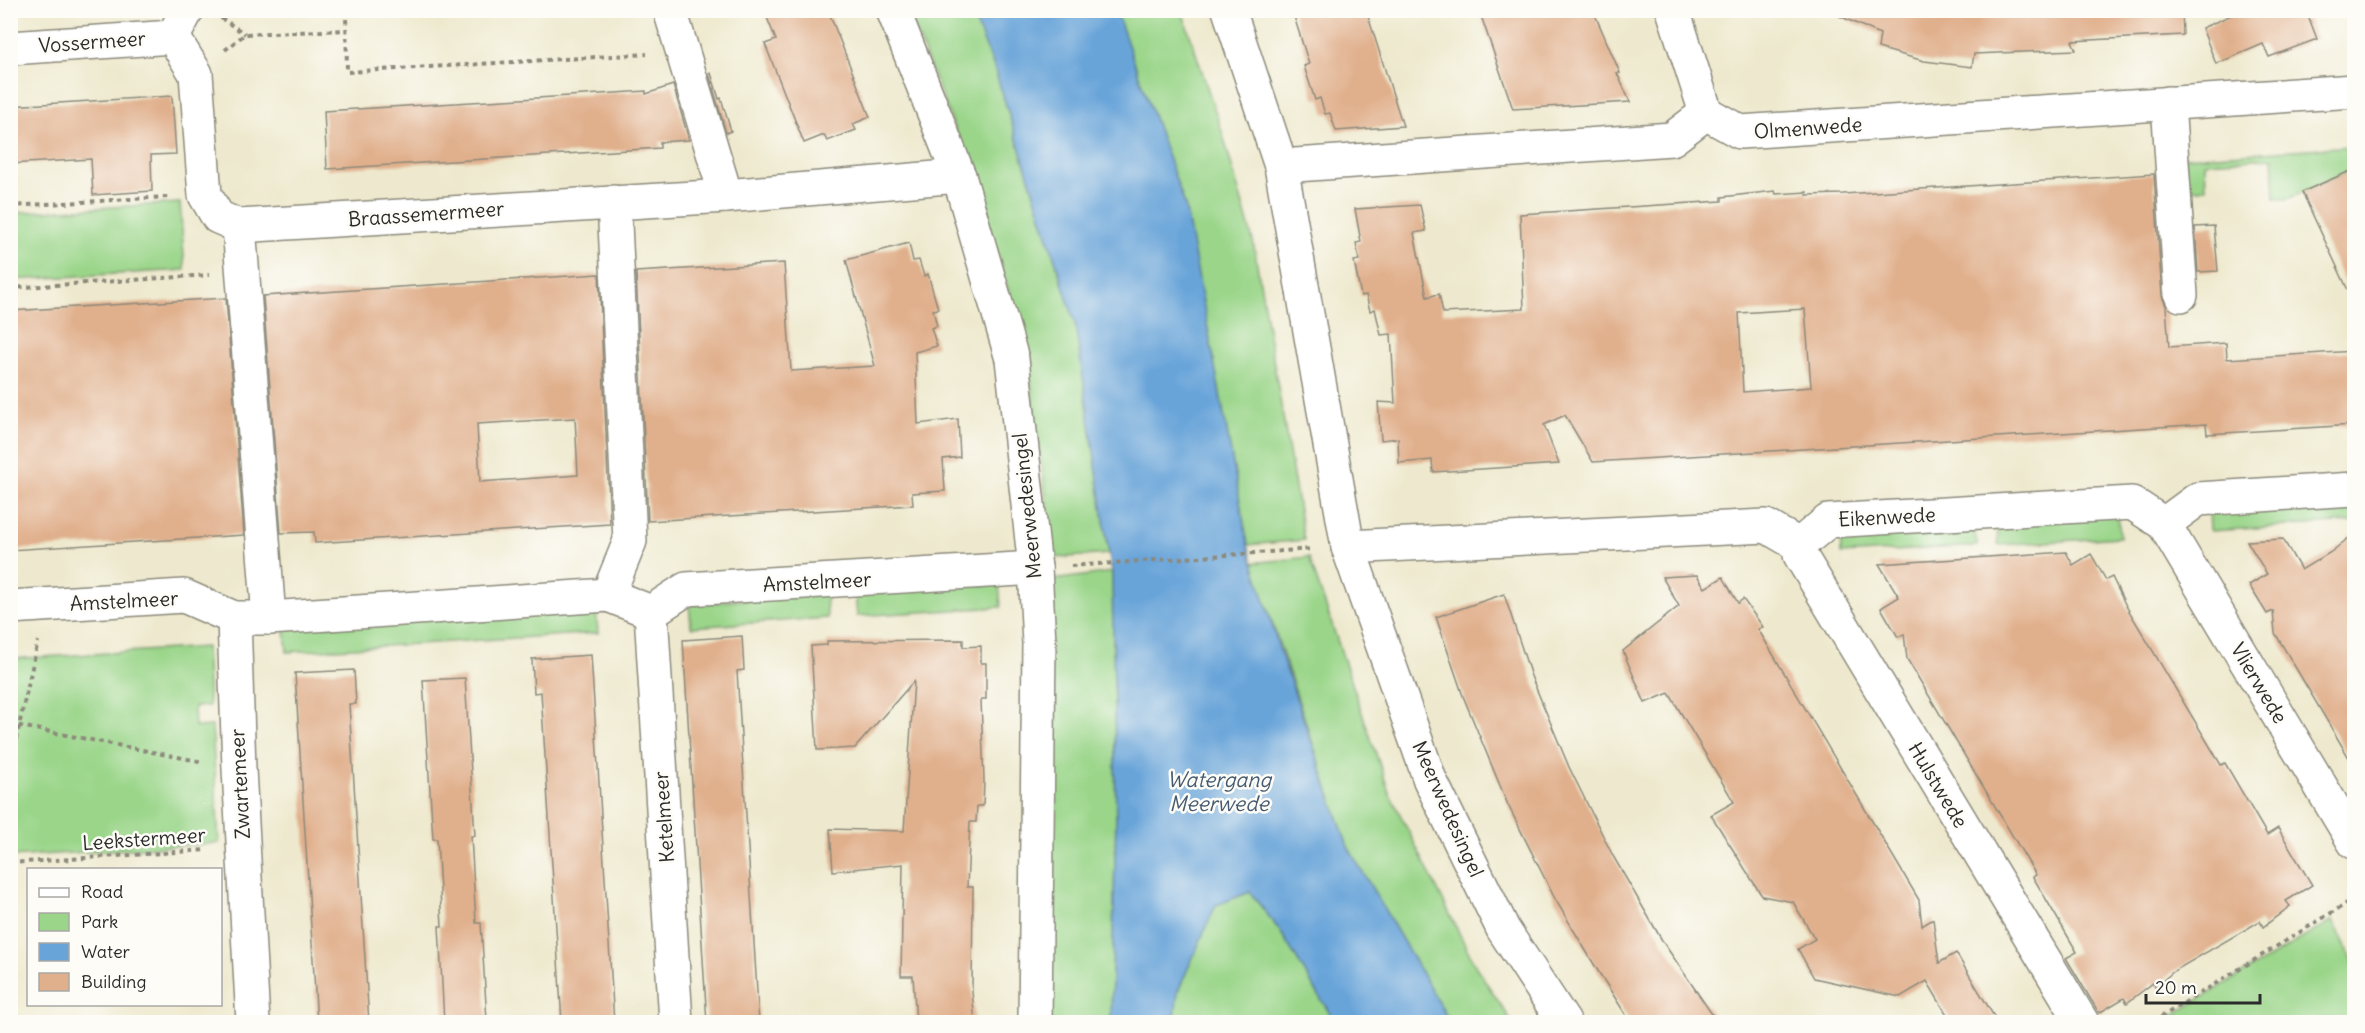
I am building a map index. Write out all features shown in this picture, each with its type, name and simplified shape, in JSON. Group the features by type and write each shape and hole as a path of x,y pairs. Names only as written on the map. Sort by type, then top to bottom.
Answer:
{"street":[{"path":"670,10 726,196"},
{"name":"Meerwedesingel","path":"893,10 958,176 1012,359 1035,568 1040,643 1035,1023"},
{"name":"Meerwedesingel","path":"1229,10 1281,166 1348,547 1431,780 1503,929 1564,1023"},
{"path":"1281,166 1672,139 1706,113 1673,10"},
{"path":"180,24 196,74 205,195 218,217 239,226 269,618"},
{"name":"Vossermeer","path":"10,48 180,24"},
{"name":"Olmenwede","path":"1706,113 1740,132 2355,92"},
{"path":"2168,103 2181,295"},
{"name":"Braassemermeer","path":"239,226 614,201 726,196 958,176"},
{"path":"608,596 630,541 614,201"},
{"path":"2164,524 2198,499 2355,489"},
{"name":"Eikenwede","path":"1799,545 1828,521 2074,506 2132,503 2164,524"},
{"name":"Vlierwede","path":"2164,524 2355,842"},
{"path":"1348,547 1766,526 1799,545"},
{"name":"Hulstwede","path":"1799,545 1800,555 2082,1023"},
{"name":"Amstelmeer","path":"10,607 184,596 234,618 269,618 608,596 651,612 686,590 1035,568"},
{"name":"Ketelmeer","path":"651,612 676,1023"},
{"name":"Zwartemeer","path":"234,618 239,769 253,1023"}],"path":[{"path":"346,10 347,72 682,52"},
{"path":"219,16 245,34 347,30"},
{"path":"196,74 245,34"},
{"path":"10,206 205,195"},
{"path":"10,288 242,272"},
{"path":"1102,564 1348,547"},
{"path":"10,766 46,605"},
{"path":"10,724 239,769"},
{"name":"Leekstermeer","path":"10,863 243,847"},
{"path":"2153,1023 2355,899"}],"green space":[{"path":"908,11 971,11 993,64 1075,323 1109,554 1054,558 1027,353 977,185"},
{"path":"1116,11 1182,11 1223,135 1253,241 1304,540 1248,545 1185,205"},
{"path":"2354,146 2354,169 2288,199 2275,199 2273,158 2205,162 2206,188 2187,190 2185,157"},
{"path":"180,203 185,270 11,280 11,213"},
{"path":"2354,498 2354,522 2210,531 2209,508"},
{"path":"2118,513 2120,537 1998,545 1997,522"},
{"path":"1975,523 1977,546 1841,554 1840,531"},
{"path":"1309,557 1389,792 1476,967 1512,1022 1450,1022 1348,847 1252,563"},
{"path":"1112,572 1116,818 1111,1022 1047,1022 1047,778 1053,580"},
{"path":"999,584 1001,607 857,616 855,593"},
{"path":"826,594 827,618 691,627 689,604"},
{"path":"596,609 598,633 287,652 285,628"},
{"path":"206,647 209,706 194,707 195,727 212,726 219,843 11,857 11,659"},
{"path":"1250,892 1280,931 1335,1022 1174,1022 1178,991 1216,905"},
{"path":"2333,920 2354,963 2354,1022 2161,1022"}],"water":[{"name":"Watergang Meerwede","path":"971,11 1116,11 1185,205 1248,545 1279,648 1348,847 1450,1022 1335,1022 1280,931 1250,892 1216,905 1178,991 1174,1022 1111,1022 1116,818 1112,572 1075,323 993,64"}],"building":[{"path":"764,10 828,10 870,117 853,124 856,130 827,141 824,135 804,143 765,44 776,40"},
{"path":"1292,10 1366,10 1403,126 1336,131 1330,113 1325,114 1320,98 1315,100 1304,66 1309,64"},
{"path":"1479,10 1593,10 1630,102 1513,109"},
{"path":"1826,10 2182,10 2183,35 2072,41 2076,50 1974,54 1972,67 1924,61 1878,48 1880,34"},
{"path":"2243,10 2306,10 2317,39 2269,57 2263,44 2216,64 2202,28"},
{"path":"711,73 731,131 726,133 709,74"},
{"path":"673,85 689,140 660,142 660,148 327,169 324,111 646,91 646,94"},
{"path":"172,96 176,154 151,155 152,191 93,195 91,159 10,164 10,106"},
{"path":"2355,169 2355,305 2302,192"},
{"path":"2154,174 2162,296 2166,306 2169,347 2226,343 2227,359 2355,351 2355,425 2207,434 2206,424 1593,462 1565,415 1544,425 1559,464 1433,472 1432,460 1399,463 1398,438 1381,440 1378,402 1395,403 1391,334 1381,335 1375,309 1370,311 1366,295 1361,296 1354,261 1359,260 1356,243 1361,242 1355,209 1420,205 1426,231 1414,233 1427,297 1439,294 1443,313 1524,309 1520,214 1722,201 1722,197 1775,191 1776,194 1807,192 1807,195","holes":["1805,309 1811,387 1743,392 1739,313"]},
{"path":"2214,226 2218,271 2198,272 2195,227"},
{"path":"909,243 913,261 919,260 924,276 928,274 938,309 933,310 937,326 931,328 937,346 915,352 918,424 958,419 960,457 943,459 945,491 912,493 913,505 648,521 636,272 784,263 791,371 875,366 846,260"},
{"path":"599,274 610,524 315,543 314,532 281,533 263,296","holes":["575,418 578,475 480,482 477,424"]},
{"path":"226,298 244,535 10,550 10,311"},
{"path":"2355,533 2355,768 2275,633 2273,611 2267,614 2249,585 2267,574 2247,541 2283,539 2301,570 2331,552"},
{"path":"2066,552 2073,565 2091,554 2106,580 2112,577 2126,606 2221,765 2225,763 2267,835 2278,828 2312,885 2286,901 2290,906 2263,927 2260,921 2174,971 2155,987 2153,983 2127,1003 2124,998 2099,1013 2066,958 2077,952 2033,877 2036,875 1907,659 1904,634 1898,637 1881,608 1899,597 1879,564"},
{"path":"1697,575 1705,588 1723,577 1738,603 1743,599 1763,627 1758,629 1919,900 1922,926 1933,919 1939,963 1956,953 1998,1023 1952,1023 1927,981 1900,997 1814,978 1798,949 1815,939 1793,902 1762,896 1711,815 1734,802 1669,693 1645,703 1623,651 1679,606 1662,577"},
{"path":"1504,594 1531,676 1569,767 1613,856 1663,942 1718,1023 1631,1023 1555,899 1508,805 1463,696 1436,617"},
{"path":"742,636 744,670 737,671 759,1023 707,1023 683,640"},
{"path":"963,640 963,647 981,646 981,663 986,663 986,699 981,699 983,806 977,806 976,822 970,822 967,887 973,887 972,991 975,1023 916,1023 913,976 901,976 903,864 833,871 830,829 904,831 914,681 855,748 817,750 811,646 827,645 827,641"},
{"path":"591,655 614,1023 562,1023 541,692 534,693 532,659"},
{"path":"354,670 356,704 349,704 369,1023 317,1023 295,673"},
{"path":"465,678 475,836 471,836 476,923 481,923 487,1021 444,1023 437,839 433,839 423,680"}]}
